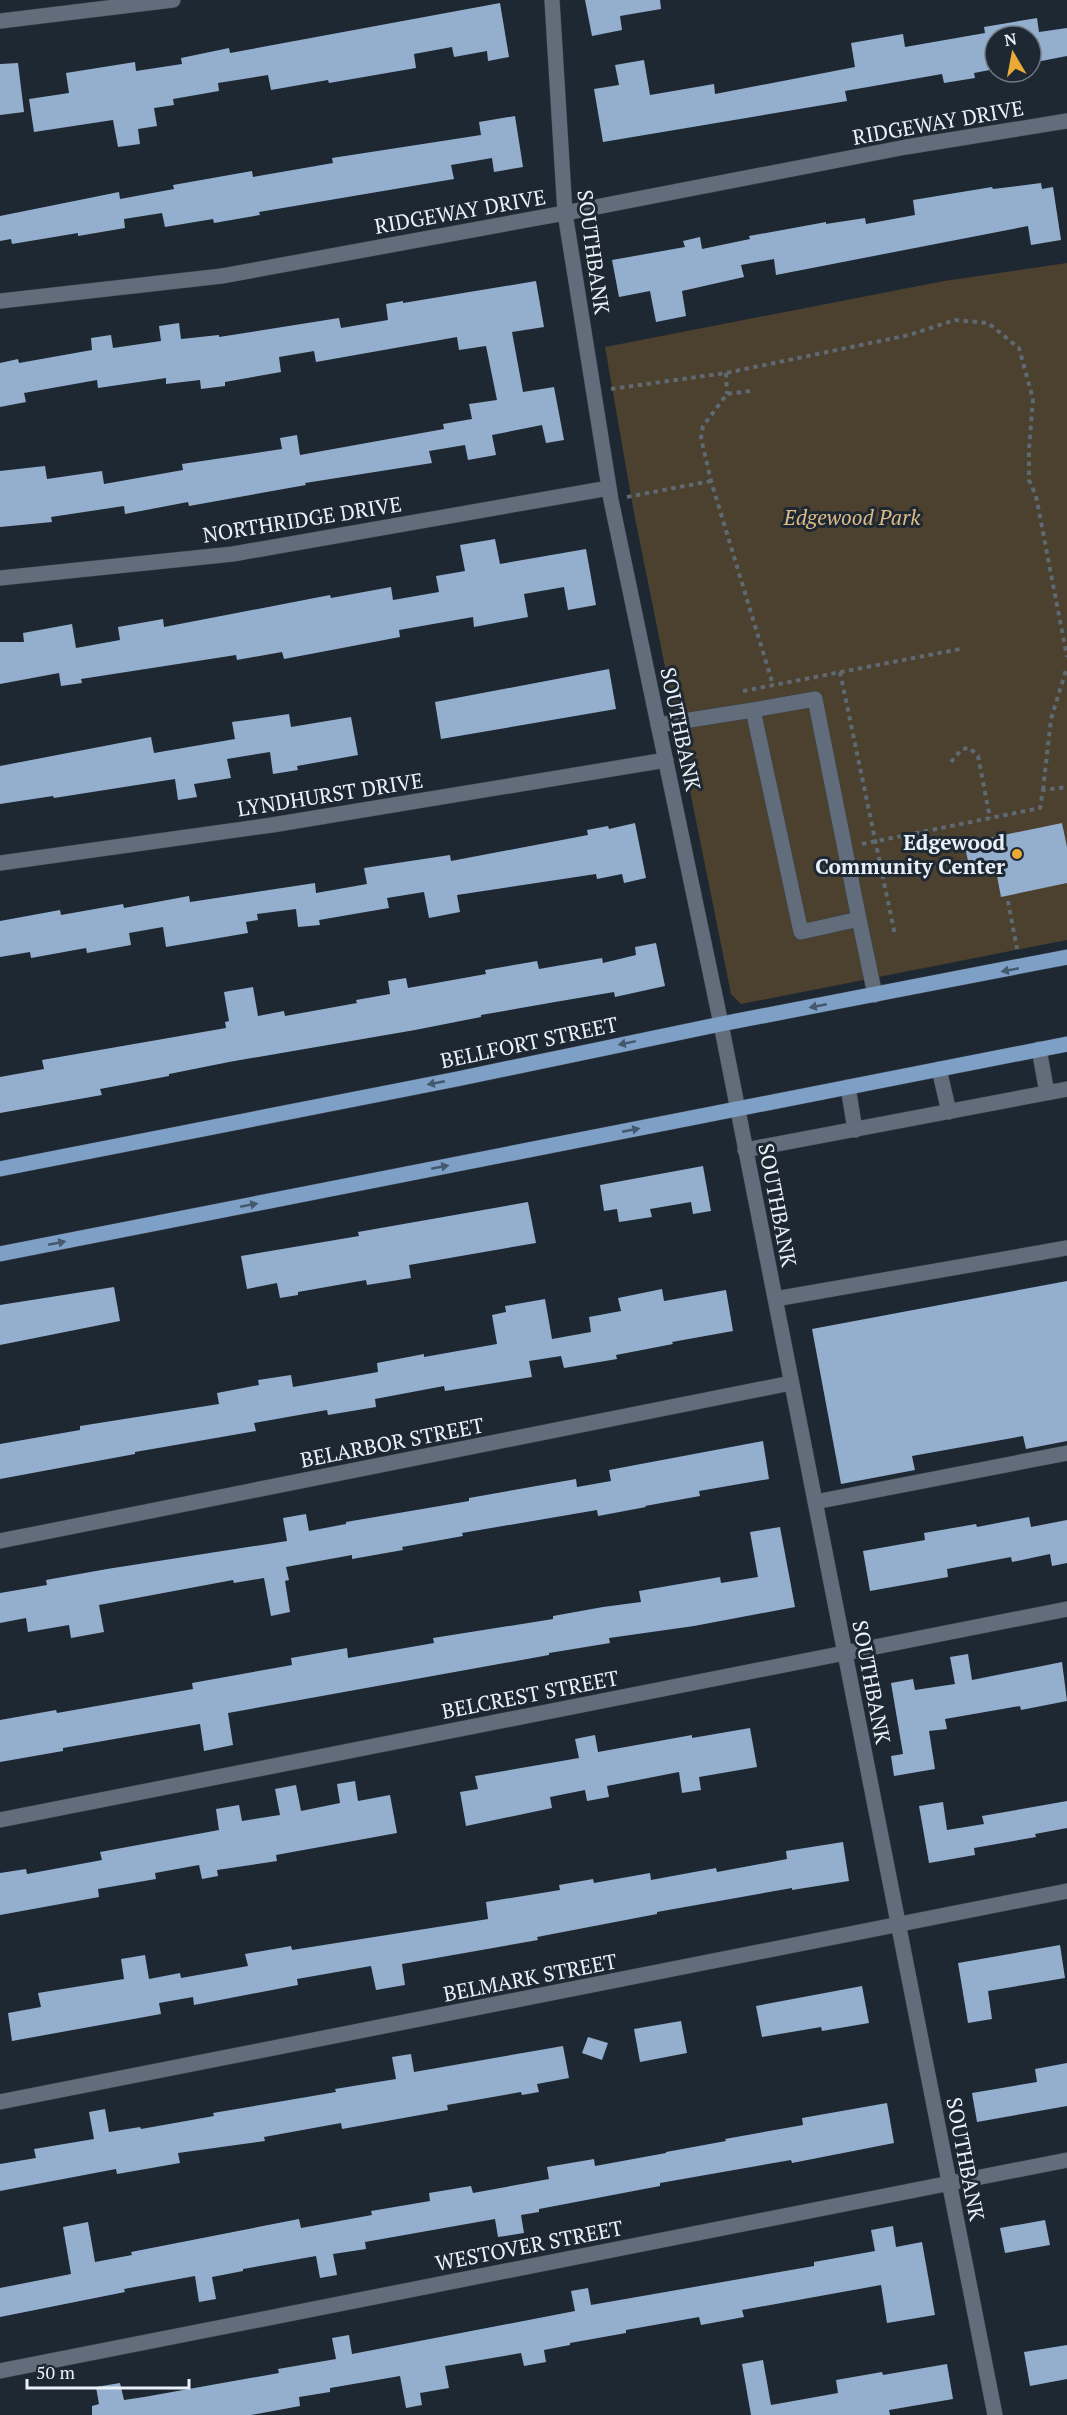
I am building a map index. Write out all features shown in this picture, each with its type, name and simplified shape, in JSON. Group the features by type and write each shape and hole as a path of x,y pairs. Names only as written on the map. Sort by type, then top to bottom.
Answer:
{"main road":[{"name":"BELLFORT STREET","path":"0,1169 721,1024 1021,968 1067,957"},
{"path":"0,1254 1067,1044"}],"street":[{"path":"0,21 173,0"},
{"name":"SOUTHBANK","path":"552,0 565,213 610,494 721,1024 995,2415"},
{"name":"RIDGEWAY DRIVE","path":"0,301 222,276 906,147 1067,121"},
{"name":"NORTHRIDGE DRIVE","path":"0,578 233,554 610,494"},
{"path":"658,725 815,699 875,995"},
{"path":"753,710 801,932 860,919"},
{"name":"LYNDHURST DRIVE","path":"0,863 272,825 666,760"},
{"path":"1039,1050 1047,1093"},
{"path":"939,1069 949,1112"},
{"path":"848,1087 855,1130"},
{"path":"745,1150 1067,1089"},
{"path":"775,1299 1067,1248"},
{"name":"BELARBOR STREET","path":"0,1541 791,1383"},
{"path":"815,1502 1067,1454"},
{"name":"BELCREST STREET","path":"0,1820 1067,1609"},
{"name":"BELMARK STREET","path":"0,2102 1067,1891"},
{"name":"WESTOVER STREET","path":"0,2371 1067,2160"}],"path":[{"path":"594,391 726,373 909,334 955,320 988,323 1019,348 1033,399 1029,480 1036,496 1067,657"},
{"path":"726,373 727,394 703,426 701,438 711,480 773,685"},
{"path":"727,394 750,391"},
{"path":"610,494 711,480"},
{"path":"740,692 960,649"},
{"path":"844,848 1040,808 1051,719 1067,667"},
{"path":"840,672 895,935"},
{"path":"951,762 962,749 970,748 978,756 990,818"},
{"path":"1042,790 1067,787"},
{"path":"1008,901 1021,968"}],"green space":[{"name":"Edgewood Park","path":"1067,263 1067,940 741,1004 731,994 634,513 605,347 944,281"}],"building":[{"path":"585,0 660,0 661,9 620,16 622,30 592,36"},
{"path":"500,3 509,57 488,61 487,51 454,57 452,47 414,54 416,68 329,83 328,80 271,90 268,75 218,83 219,91 173,99 174,105 154,108 157,126 138,129 140,144 118,147 113,120 34,132 29,99 69,93 66,73 135,62 136,71 182,64 181,58 229,48 230,53"},
{"path":"1037,18 1038,24 1002,24"},
{"path":"1067,28 1067,56 1043,61 1043,31"},
{"path":"983,33 983,71 974,73 975,78 944,83 942,74 845,91 847,101 603,142 594,89 619,85 615,65 644,60 650,95 714,84 715,94 855,67 851,43 903,34 905,47"},
{"path":"18,63 24,112 0,115 0,64"},
{"path":"515,116 523,167 494,172 492,158 451,165 454,179 259,212 260,215 214,223 213,219 165,227 162,213 124,219 125,228 12,244 11,239 0,241 0,216 119,192 120,199 174,189 173,185 252,171 253,177 333,163 332,158 481,135 479,122"},
{"path":"1041,183 1042,189 1053,187 1061,240 1031,245 1028,226 776,275 774,259 741,265 744,277 682,291 686,316 656,322 650,291 619,297 612,260 685,247 683,241 700,237 702,249 750,239 749,236 826,222 826,224 865,218 866,224 915,215 913,200 992,187 993,189"},
{"path":"536,281 544,327 512,332 523,392 554,387 564,440 546,443 542,425 492,435 496,455 468,460 465,445 429,451 432,463 305,483 306,485 189,506 188,502 125,514 124,506 51,517 52,522 0,527 0,471 45,466 47,479 102,471 104,484 183,470 182,464 282,449 280,438 297,435 300,455 444,429 443,424 472,419 469,404 497,400 486,346 459,350 457,337 316,362 314,351 279,357 281,372 225,382 225,386 201,389 200,380 166,384 166,378 98,388 97,380 24,393 26,402 0,407 0,363 18,359 19,363 92,350 91,338 111,335 113,348 161,341 159,326 179,323 181,339 219,335 219,337 339,318 341,328 388,320 386,304"},
{"path":"495,539 500,564 586,549 596,605 568,610 564,587 524,594 528,617 474,627 473,617 399,630 400,637 284,659 282,652 237,660 236,655 81,679 82,683 61,686 59,673 0,684 0,642 24,642 23,633 72,624 76,648 120,640 118,627 163,619 164,627 330,595 331,598 391,587 393,600 439,592 436,576 465,571 460,545"},
{"path":"609,669 616,709 441,739 435,702"},
{"path":"289,714 291,727 351,717 358,755 297,766 298,770 273,774 270,752 227,759 231,778 194,784 197,797 178,800 175,779 0,804 0,766 151,737 154,753 235,739 232,722"},
{"path":"635,823 646,878 624,883 622,874 597,879 596,874 457,895 460,912 429,918 424,892 387,898 389,908 319,920 320,925 298,927 296,909 257,914 258,920 246,922 248,933 166,947 163,927 129,933 131,945 87,953 86,948 31,958 30,952 0,957 0,921 60,910 61,915 123,904 124,908 189,896 190,902 315,883 316,893 367,884 364,868 450,855 451,861 588,835 587,830 608,826 609,829"},
{"name":"Edgewood Community Center","path":"1062,823 1067,847 1067,883 1001,897 994,860 969,865 964,843"},
{"path":"656,943 665,986 615,997 614,992 555,1002 415,1030 229,1062 100,1089 102,1095 0,1113 0,1077 44,1069 42,1060 226,1028 225,1022 229,1021 224,992 253,987 258,1016 284,1011 285,1016 357,1003 356,1000 390,994 388,981 406,978 408,988 486,974 485,970 537,961 539,969 602,958 603,963 636,955 635,947"},
{"path":"703,1166 711,1211 693,1214 691,1202 650,1209 652,1217 619,1222 617,1209 604,1211 600,1185"},
{"path":"528,1202 536,1243 409,1265 411,1278 367,1285 366,1280 298,1292 298,1295 280,1298 277,1283 247,1289 241,1256 359,1236 358,1232"},
{"path":"1067,1281 1067,1441 1026,1449 1023,1436 912,1456 915,1470 841,1484 812,1329"},
{"path":"114,1287 120,1321 0,1345 0,1305"},
{"path":"662,1289 664,1301 726,1290 733,1331 616,1355 617,1359 564,1368 561,1356 529,1361 532,1377 445,1391 444,1386 375,1399 376,1407 328,1415 327,1410 254,1423 256,1431 0,1479 0,1444 80,1430 80,1426 219,1404 217,1393 259,1385 258,1380 291,1375 293,1387 378,1372 377,1363 497,1344 492,1315 506,1312 505,1306 545,1299 552,1339 591,1332 589,1317 621,1311 618,1298"},
{"path":"763,1441 769,1479 699,1491 700,1496 598,1516 597,1510 462,1533 463,1536 402,1547 403,1550 352,1559 352,1555 286,1567 289,1580 285,1581 290,1612 271,1616 264,1578 234,1583 233,1580 99,1605 104,1632 71,1638 69,1625 28,1632 26,1618 0,1623 0,1593 47,1585 46,1580 287,1541 283,1518 306,1514 309,1531 346,1524 346,1522 469,1501 469,1498 576,1479 577,1487 611,1481 609,1470"},
{"path":"1029,1517 1031,1527 1067,1520 1067,1563 1052,1566 1050,1554 1012,1562 1011,1557 947,1569 948,1577 870,1591 863,1551 925,1540 924,1533 976,1524 977,1527"},
{"path":"780,1527 795,1607 694,1626 609,1638 610,1643 228,1713 233,1745 204,1751 200,1724 63,1748 63,1751 0,1762 0,1720 56,1710 57,1713 193,1689 192,1683 292,1665 291,1658 347,1648 348,1658 434,1643 433,1638 641,1602 639,1591 720,1577 721,1583 758,1577 750,1532"},
{"path":"968,1654 972,1680 1062,1662 1067,1701 1021,1710 1020,1706 945,1719 947,1729 929,1731 935,1769 894,1776 891,1756 903,1754 891,1683 913,1679 915,1690 955,1684 950,1657"},
{"path":"750,1728 757,1767 699,1777 701,1790 682,1793 679,1772 607,1786 609,1797 587,1801 585,1790 550,1797 552,1808 466,1826 460,1792 478,1789 475,1776 579,1758 575,1739 595,1735 598,1752 692,1735 692,1738"},
{"path":"355,1781 358,1801 390,1795 397,1833 276,1855 277,1861 217,1870 218,1876 202,1879 199,1865 155,1873 156,1879 98,1889 99,1897 0,1915 0,1873 26,1869 27,1874 102,1860 100,1852 219,1830 216,1809 239,1805 242,1821 280,1815 275,1789 296,1785 301,1811 340,1803 337,1784"},
{"path":"1067,1801 1067,1828 1035,1834 1036,1837 974,1848 975,1855 929,1863 919,1806 943,1802 947,1830 984,1824 982,1816"},
{"path":"843,1842 849,1881 792,1890 792,1888 657,1912 657,1914 537,1937 538,1940 402,1964 405,1985 376,1990 371,1966 297,1979 298,1985 194,2005 193,1997 159,2003 161,2014 12,2041 8,2013 41,2007 38,1993 124,1979 121,1959 145,1955 149,1979 180,1973 181,1978 248,1966 245,1954 291,1946 292,1950 488,1919 486,1902 560,1890 559,1885 593,1879 594,1883 650,1873 651,1880 716,1868 717,1872 787,1859 786,1851"},
{"path":"1060,1945 1065,1978 988,1991 992,2019 968,2023 958,1963"},
{"path":"862,1986 869,2023 822,2031 821,2027 762,2037 756,2006"},
{"path":"681,2021 687,2053 640,2062 634,2029"},
{"path":"588,2037 608,2043 602,2060 582,2053"},
{"path":"563,2046 569,2078 537,2084 539,2092 522,2095 521,2092 447,2105 448,2110 342,2129 341,2123 264,2137 265,2141 178,2153 180,2163 117,2174 116,2169 0,2191 0,2164 36,2158 34,2149 94,2139 89,2112 105,2109 109,2132 140,2127 141,2129 214,2116 213,2113 336,2092 335,2089 396,2079 392,2057 411,2054 414,2072"},
{"path":"1067,2063 1067,2106 977,2122 972,2093 1037,2082 1035,2069"},
{"path":"887,2103 894,2143 792,2163 791,2160 660,2183 660,2186 539,2209 539,2212 521,2215 524,2233 498,2237 495,2219 365,2242 366,2249 333,2254 337,2275 320,2278 316,2256 212,2277 216,2299 199,2302 195,2276 124,2289 125,2292 0,2317 0,2288 71,2274 63,2227 88,2222 95,2262 132,2255 131,2252 299,2219 301,2228 372,2215 371,2211 430,2201 429,2193 471,2186 473,2193 549,2179 547,2167 594,2159 595,2166 666,2153 726,2141 725,2139 803,2125 802,2118"},
{"path":"1045,2220 1050,2245 1005,2253 1000,2228"},
{"path":"893,2226 896,2247 922,2242 935,2315 887,2323 881,2285 742,2310 744,2317 701,2325 699,2317 626,2330 626,2333 544,2350 546,2362 524,2366 521,2353 445,2366 449,2388 420,2393 422,2405 406,2408 400,2376 330,2388 330,2392 299,2397 300,2406 251,2415 92,2415 92,2406 99,2404 96,2387 120,2383 124,2400 144,2397 279,2373 278,2369 336,2359 332,2338 349,2335 352,2354 575,2311 571,2291 588,2288 591,2305 814,2266 814,2262 875,2251 871,2230"},
{"path":"1067,2345 1067,2379 1030,2386 1024,2352"},
{"path":"763,2360 771,2405 838,2393 836,2380 947,2364 953,2399 889,2410 890,2415 751,2415 742,2364"}],"place":[{"name":"Edgewood Community Center","path":"1017,854"}]}
